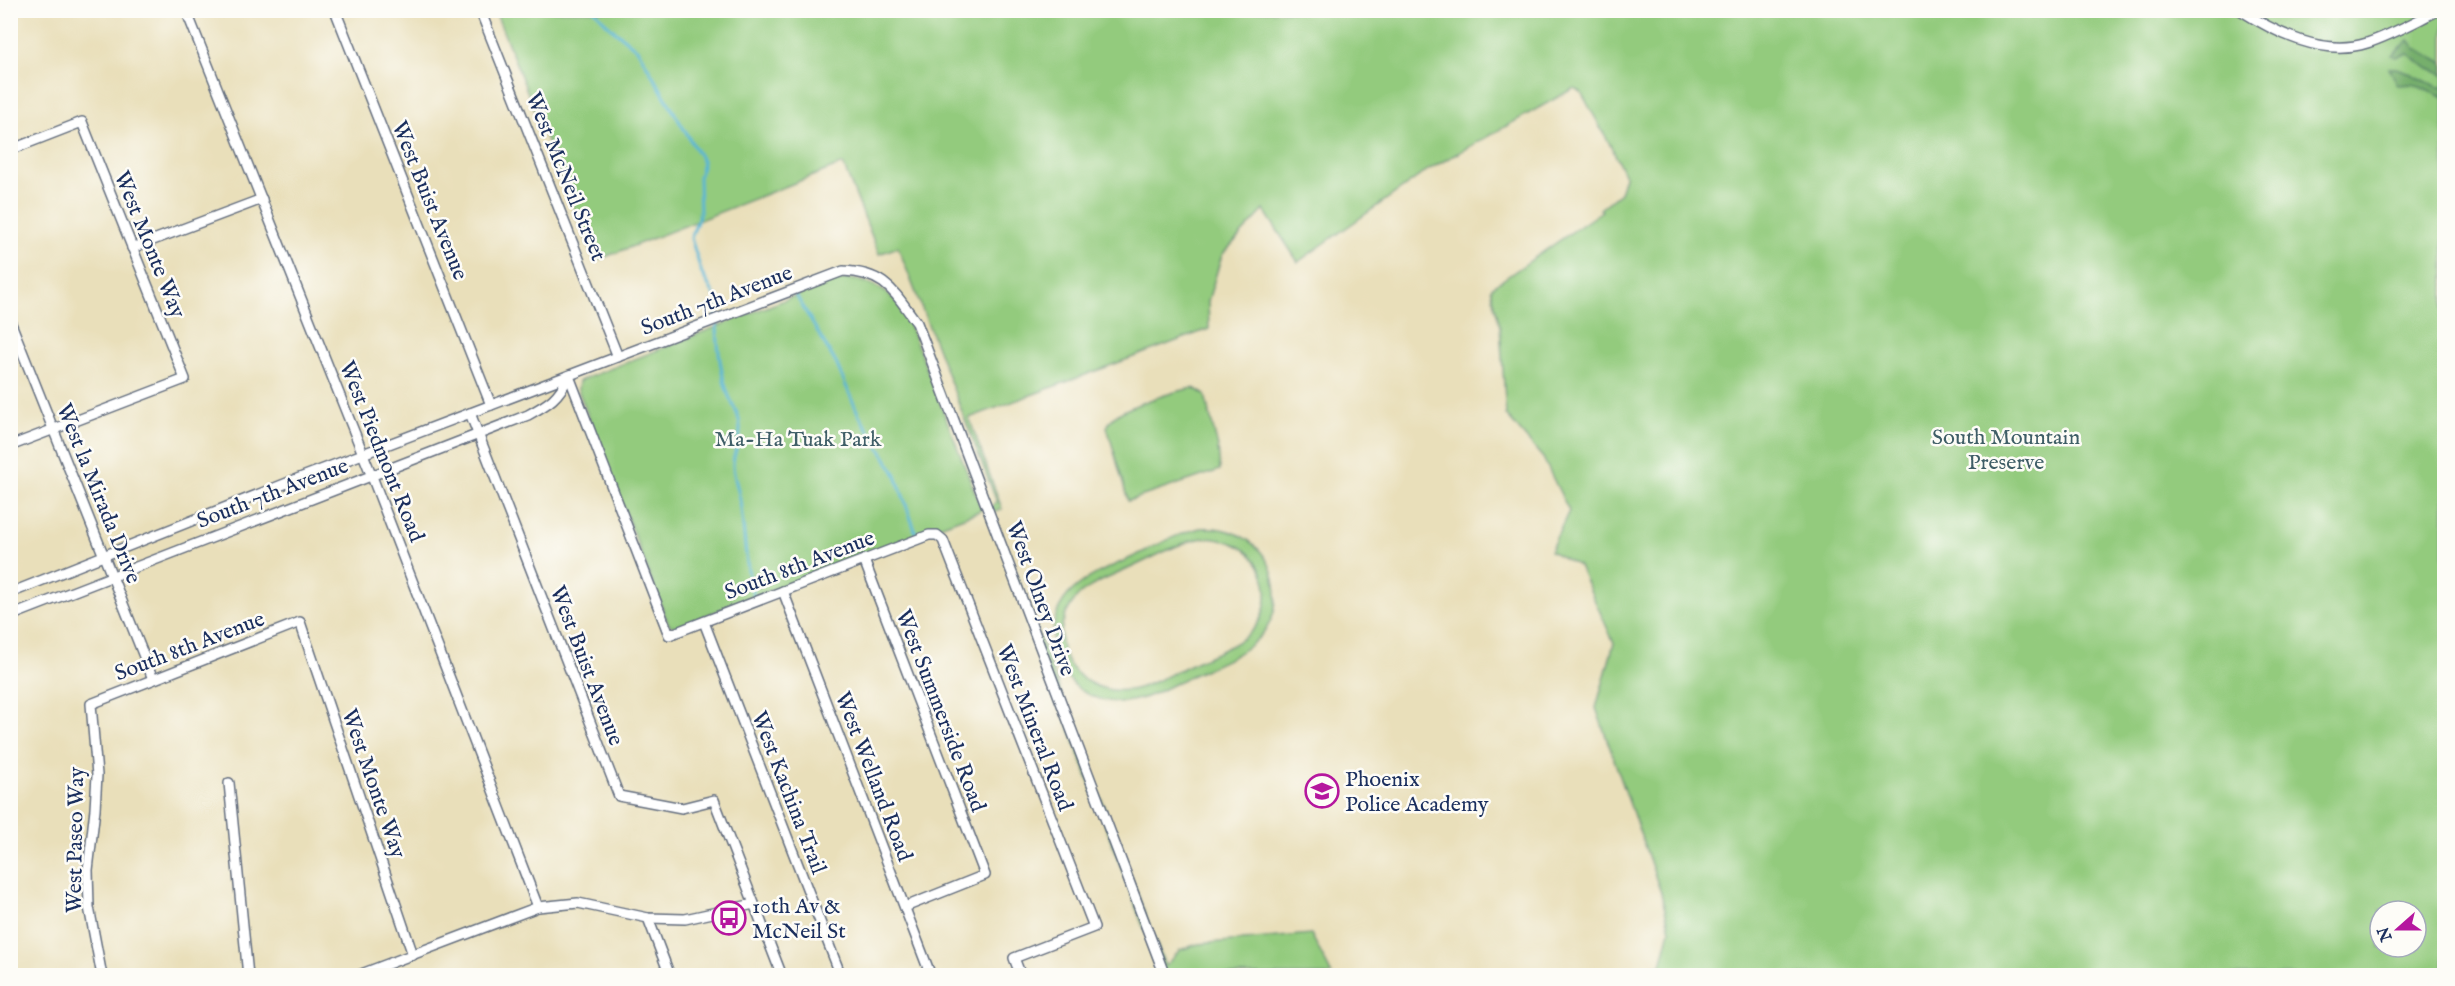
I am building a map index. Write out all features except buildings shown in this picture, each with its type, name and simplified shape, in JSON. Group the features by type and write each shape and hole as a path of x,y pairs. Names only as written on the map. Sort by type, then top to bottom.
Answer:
{"street":[{"name":"West Piedmont Road","path":"186,10 371,474 538,908"},
{"name":"West Buist Avenue","path":"335,10 491,405"},
{"name":"West McNeil Street","path":"480,10 618,357"},
{"path":"2240,10 2262,24 2292,38 2318,45 2341,46 2366,44 2439,10"},
{"name":"West Monte Way","path":"10,150 82,122 184,380 54,429"},
{"path":"132,248 262,199"},
{"name":"South 7th Avenue","path":"10,593 104,554 843,271"},
{"name":"West Olney Drive","path":"843,271 864,272 889,285 917,323 1165,975"},
{"name":"West la Mirada Drive","path":"10,321 153,679"},
{"name":"South 7th Avenue","path":"10,616 528,415 560,394 569,376"},
{"name":"South 8th Avenue","path":"569,376 669,635 929,535 937,535 943,540"},
{"name":"West Buist Avenue","path":"470,413 618,796 682,808 714,800 754,904"},
{"path":"10,446 54,429"},
{"name":"West Mineral Road","path":"943,540 1094,927 1014,958 1021,975"},
{"name":"West Summerside Road","path":"864,560 985,874 904,907"},
{"name":"West Welland Road","path":"783,591 931,975"},
{"name":"West Monte Way","path":"300,622 413,955"},
{"name":"South 8th Avenue","path":"92,704 300,622"},
{"name":"West Kachina Trail","path":"704,622 841,975"},
{"name":"West Paseo Way","path":"92,704 97,775 88,870 89,908 102,975"},
{"path":"230,783 248,975"},
{"path":"356,975 538,908 578,903 648,918 685,919 703,917 754,904 782,975"},
{"path":"648,918 670,975"}],"green space":[{"name":"South Mountain Preserve","path":"495,11 2444,11 2444,975 1606,975 1661,965 1670,930 1661,893 1596,708 1614,643 1579,566 1550,551 1569,511 1543,458 1506,415 1500,327 1491,288 1602,211 1600,209 1620,193 1625,176 1581,92 1574,88 1428,170 1298,262 1264,210 1222,255 1208,301 1209,329 969,418 1002,509 992,512 1165,966 1180,950 1198,944 1311,934 1332,975 1161,975 988,510 997,502 898,247 879,254 843,164 595,261"},
{"path":"2409,40 2415,48 2444,63 2444,75 2429,69 2408,54 2395,57 2392,55"},
{"path":"2389,68 2397,68 2437,87 2444,87 2444,98 2413,84 2398,85"},
{"name":"Ma-Ha Tuak Park","path":"849,279 878,287 902,306 982,510 678,626 671,626 578,390 579,381 835,280"},
{"path":"1194,388 1205,395 1218,447 1220,470 1128,501 1107,427 1118,414 1138,404"},
{"path":"1217,528 1234,532 1248,540 1265,557 1271,568 1276,592 1273,615 1266,629 1244,650 1230,658 1145,697 1124,702 1111,701 1091,696 1079,689 1062,669 1053,643 1054,624 1067,596 1091,577 1106,569 1192,530","holes":["1212,539 1229,542 1243,549 1255,560 1262,572 1266,599 1258,623 1250,632 1231,646 1166,677 1127,690 1107,689 1090,683 1076,672 1066,658 1061,642 1063,624 1071,605 1078,596 1097,583 1174,547 1193,540"]}],"waterway":[{"path":"594,10 610,27 638,50 703,162 699,177 700,213 691,238 702,274 718,301 716,305 718,348 727,391 740,425 733,469 749,576 755,601"},
{"path":"794,292 836,363 858,413 895,473 917,536"}],"place":[{"name":"Phoenix Police Academy","path":"1322,791"},
{"name":"10th Av & McNeil St","path":"729,918"}]}
